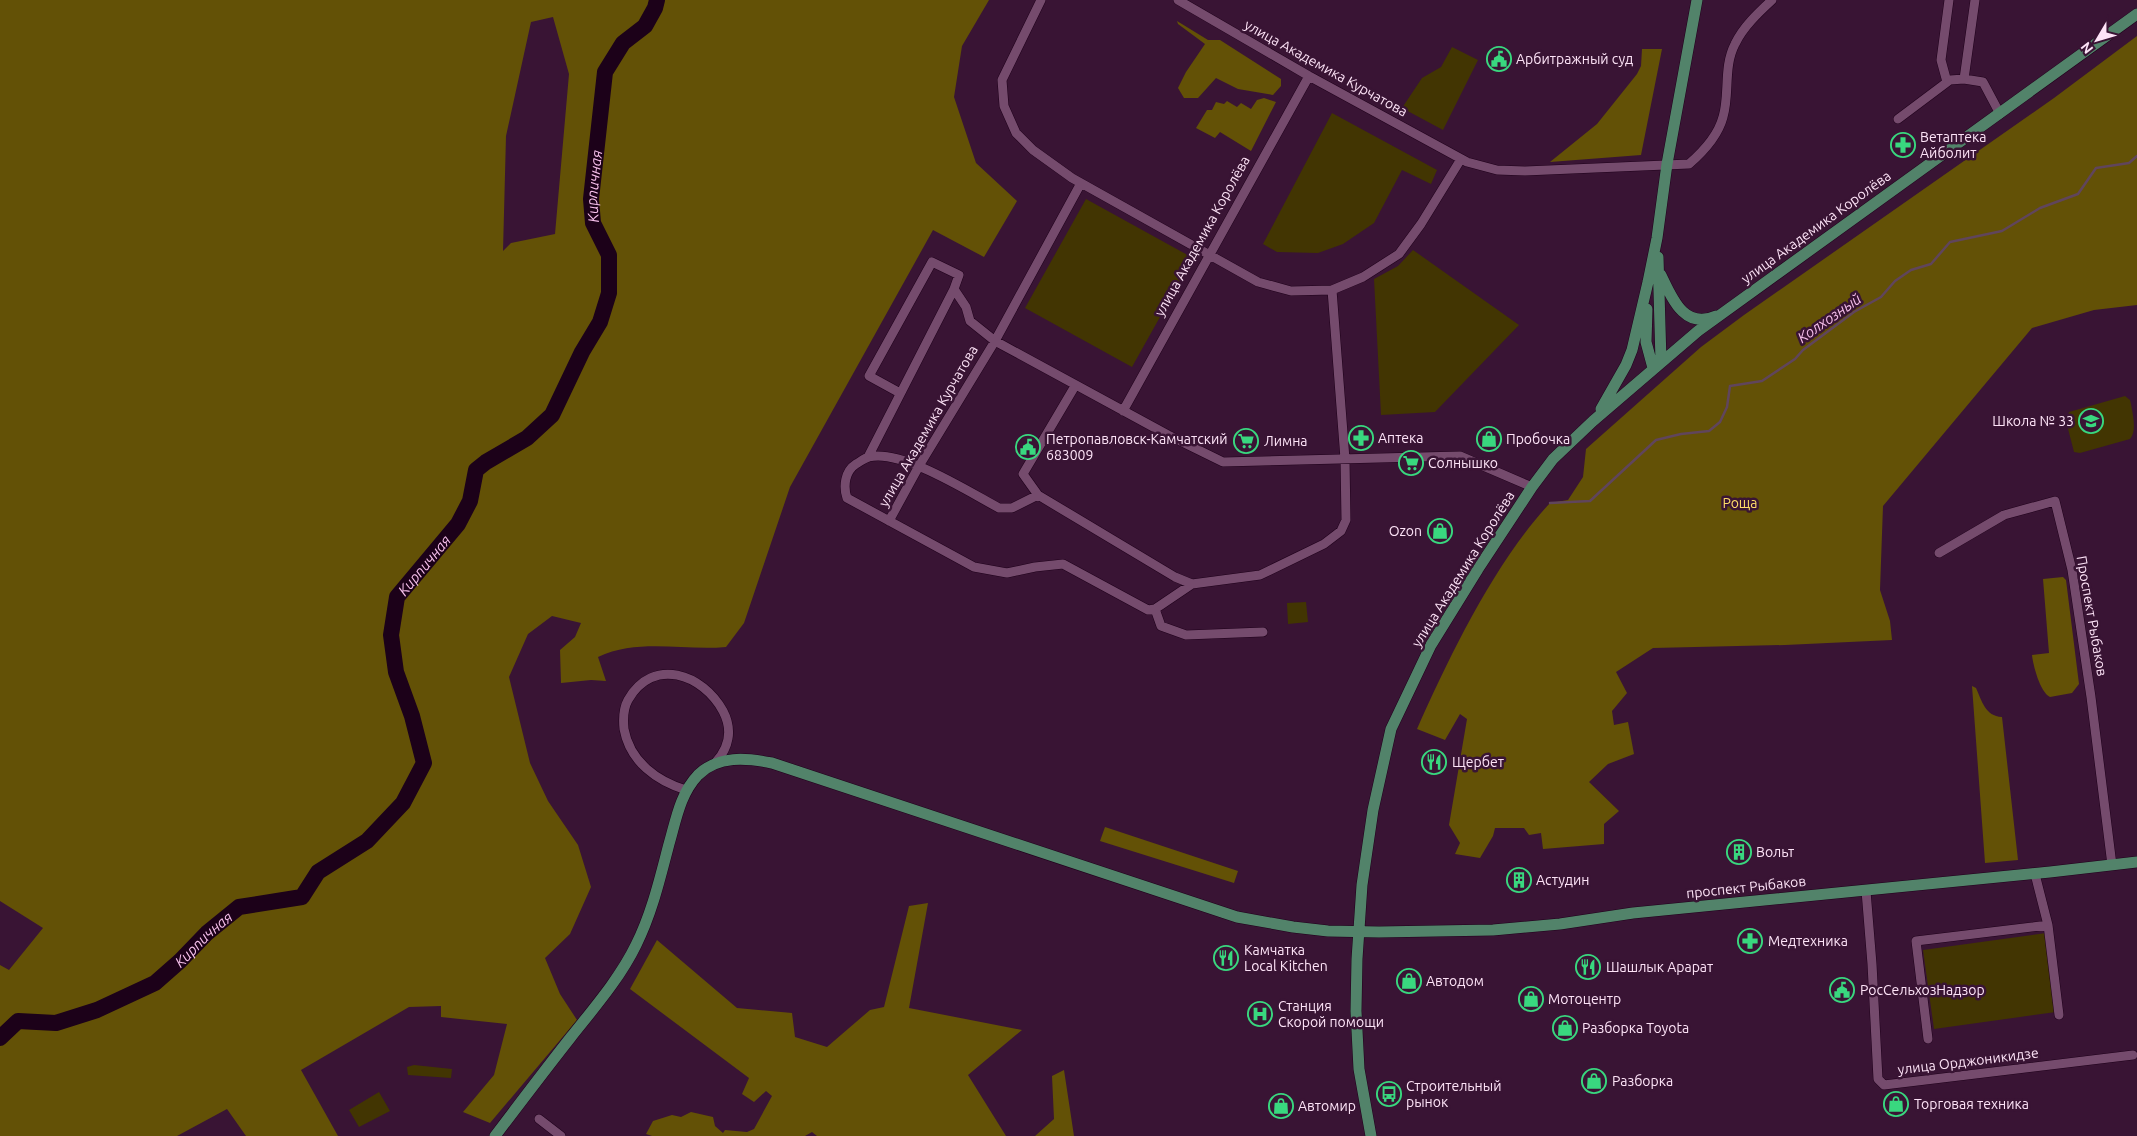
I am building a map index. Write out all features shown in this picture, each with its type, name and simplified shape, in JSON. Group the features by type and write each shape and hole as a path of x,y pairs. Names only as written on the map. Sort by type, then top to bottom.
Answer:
{"main road":[{"path":"1593,421 1626,365 1632,350 1658,238 1667,164 1698,0"},
{"name":"улица Академика Королёва","path":"1371,1136 1359,1069 1356,1011 1358,932 1362,884 1373,810 1392,729 1430,645 1532,487 1553,459 1593,421 1657,364 1722,313 2137,14"},
{"path":"1657,364 1658,238"},
{"path":"1658,270 1676,304 1688,316 1697,319 1709,319 1722,313"},
{"path":"1648,282 1646,342 1657,364"},
{"name":"проспект Рыбаков","path":"715,764 735,759 752,759 772,763 1237,917 1293,927 1358,932 1493,930 1560,924 1633,914 2036,874 2137,862"},
{"path":"495,1136 604,994 636,945 651,910 682,799 686,790 699,774 715,764"}],"street":[{"path":"1041,0 1002,80 1004,106 1016,133 1033,150 1081,183 1258,282 1291,292 1332,290 1363,277 1399,254 1421,224 1461,160"},
{"name":"улица Академика Курчатова","path":"1178,0 1309,76 1461,160 1491,169 1525,172 1689,164 1704,151 1715,136 1723,117 1728,70 1734,46 1745,28 1772,0"},
{"path":"1947,82 1941,60 1949,0"},
{"path":"1964,79 1975,0"},
{"name":"улица Академика Королёва","path":"1123,411 1309,76"},
{"path":"1898,119 1950,80 1964,79 1983,82 2000,114"},
{"name":"улица Академика Курчатова","path":"1081,183 995,341 919,466 889,521 974,568 1008,573 1035,566 1063,564 1148,610 1155,609"},
{"path":"868,457 954,289 959,275 932,262 869,376 900,393"},
{"path":"954,289 966,307 970,321 995,341"},
{"path":"1263,632 1186,635 1161,626 1155,609 1192,584 1260,575 1324,544 1341,531 1346,520 1345,459 1332,290"},
{"name":"улица Академика Курчатова","path":"995,341 1075,386"},
{"path":"1075,386 1023,474 1038,495 1175,577 1192,584"},
{"name":"улица Академика Королёва","path":"1075,386 1223,462 1460,456 1532,487"},
{"path":"889,521 847,498 844,488 850,468 868,457 886,456 919,466 999,508 1012,508 1038,495"},
{"name":"Проспект Рыбаков","path":"1939,553 2004,515 2055,501 2073,580 2091,696 2112,865"},
{"path":"686,790 669,785 655,776 643,766 630,750 625,732 624,710 640,685 657,676 676,674 687,676 711,693 724,714 729,733 724,752 715,764"},
{"path":"2036,874 2048,925 2059,1015"},
{"name":"улица Орджоникидзе","path":"1866,891 1878,1079 1884,1085 2132,1055"},
{"path":"1928,1040 1916,941 2048,925"},
{"path":"539,1119 560,1136"}],"shaded area":[{"path":"1452,47 1478,60 1443,130 1402,108 1422,78 1441,67"},
{"path":"1332,113 1437,170 1431,184 1402,170 1374,223 1343,244 1318,253 1277,252 1263,244"},
{"path":"1086,199 1193,258 1132,367 1025,308"},
{"path":"1413,250 1519,325 1435,412 1381,415 1374,279 1398,266"},
{"path":"2125,396 2130,400 2133,418 2134,428 2130,439 2080,453 2074,452 2066,421 2069,412"},
{"path":"1306,602 1308,622 1288,624 1287,603"},
{"path":"2046,933 2056,1012 1934,1029 1923,950"},
{"path":"414,1065 452,1069 451,1078 408,1075 407,1067"},
{"path":"379,1092 390,1111 359,1127 349,1110"}],"green space":[{"path":"0,0 989,0 962,46 954,97 976,163 1017,201 984,257 933,230 790,487 744,623 726,647 661,646 629,648 598,657 606,681 591,680 561,683 560,650 575,637 581,623 552,616 528,634 509,677 530,763 548,801 578,845 591,887 570,934 545,958 560,994 577,1020 490,1123 463,1112 494,1075 507,1024 441,1017 441,1006 409,1007 301,1070 338,1136 246,1136 227,1109 177,1136 0,1136 0,965 9,970 43,928 0,901","holes":["553,17 569,74 555,234 511,243 503,251 506,136 531,22"]},
{"path":"1177,21 1208,40 1220,40 1281,79 1281,86 1273,95 1238,89 1216,78 1198,98 1184,98 1178,88 1186,72 1205,44 1178,24"},
{"name":"Роща","path":"2137,36 2137,305 2094,310 2032,328 1883,506 1880,590 1890,621 1892,640 1653,648 1616,672 1627,693 1612,711 1614,725 1628,722 1634,754 1608,764 1589,782 1619,811 1604,824 1604,844 1543,849 1541,833 1529,835 1524,828 1495,828 1493,836 1480,858 1455,854 1460,843 1449,825 1467,719 1460,714 1445,740 1417,729 1459,641 1492,581 1530,527 1550,503 1568,500 1583,477 1586,449 1701,347 2054,98"},
{"path":"1642,49 1662,49 1641,155 1550,162 1597,124 1637,74 1641,66"},
{"path":"1264,98 1276,102 1251,151 1220,132 1215,138 1196,128 1207,110 1212,110 1216,102 1224,104 1227,101 1237,107 1241,103 1251,109 1257,100"},
{"path":"2063,577 2066,580 2079,684 2072,693 2050,697 2040,684 2032,655 2049,653 2043,579"},
{"path":"1972,686 1976,688 1982,703 1988,711 2002,717 2018,860 1985,863"},
{"path":"1105,827 1238,871 1234,883 1100,841"},
{"path":"928,903 909,1008 1022,1030 968,1075 1006,1136 817,1136 812,1132 805,1136 652,1136 646,1134 653,1121 672,1115 681,1117 691,1112 713,1117 715,1126 723,1133 725,1130 747,1132 754,1129 772,1096 766,1091 754,1102 742,1094 749,1078 630,989 657,940 737,1008 792,1013 795,1037 827,1047 870,1010 884,1007 909,906"},
{"path":"1064,1070 1074,1136 1035,1136 1054,1119 1052,1076"}],"waterway":[{"name":"Кирпичная","path":"0,1038 18,1021 56,1023 97,1010 155,983 207,933 239,907 302,897 318,872 367,841 403,803 424,763 412,716 396,672 391,635 397,597 458,524 470,501 476,470 527,438 552,415 582,352 600,322 609,293 609,255 593,223 591,199 605,72 623,43 645,26 655,8 657,0"},
{"name":"Колхозный","path":"1550,503 1590,501 1656,440 1681,434 1709,431 1720,422 1727,407 1730,386 1762,381 1795,359 1803,350 1854,312 1881,297 1895,281 1911,270 1931,264 1950,242 2002,231 2040,208 2078,194 2096,168 2129,163 2137,156"}],"place":[{"name":"Арбитражный суд","path":"1499,59"},
{"name":"Ветаптека Айболит","path":"1903,145"},
{"name":"Школа № 33","path":"2091,421"},
{"name":"Аптека","path":"1361,438"},
{"name":"Пробочка","path":"1489,439"},
{"name":"Лимна","path":"1246,441"},
{"name":"Петропавловск-Камчатский 683009","path":"1028,447"},
{"name":"Солнышко","path":"1411,463"},
{"name":"Ozon","path":"1440,531"},
{"name":"Щербет","path":"1434,762"},
{"name":"Вольт","path":"1739,852"},
{"name":"Астудин","path":"1519,880"},
{"name":"Медтехника","path":"1750,941"},
{"name":"Камчатка Local Kitchen","path":"1226,958"},
{"name":"Шашлык Арарат","path":"1588,967"},
{"name":"Автодом","path":"1409,981"},
{"name":"РосСельхозНадзор","path":"1842,990"},
{"name":"Мотоцентр","path":"1531,999"},
{"name":"Станция Скорой помощи","path":"1260,1014"},
{"name":"Разборка Toyota","path":"1565,1028"},
{"name":"Разборка","path":"1594,1081"},
{"name":"Строительный рынок","path":"1389,1094"},
{"name":"Торговая техника","path":"1896,1104"},
{"name":"Автомир","path":"1281,1106"}]}
